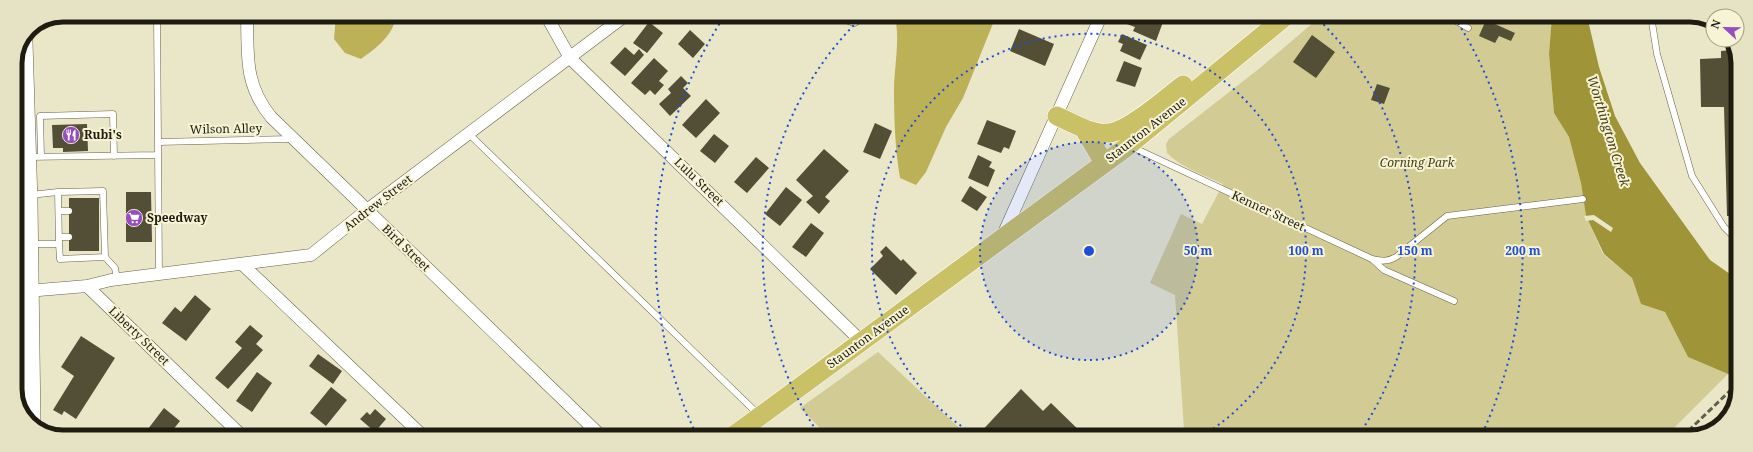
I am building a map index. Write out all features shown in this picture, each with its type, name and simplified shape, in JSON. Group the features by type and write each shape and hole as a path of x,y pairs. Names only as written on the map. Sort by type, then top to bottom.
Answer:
{"main road":[{"name":"Staunton Avenue","path":"741,430 1128,146 1279,22"},
{"path":"1057,116 1084,129 1108,133 1122,129 1211,63 1250,46"},
{"path":"25,48 33,116 34,157 29,196 30,244 23,292 31,415"},
{"path":"1084,129 1104,163"}],"street":[{"name":"Bird Street","path":"247,22 249,65 254,91 261,105 271,117 594,430"},
{"name":"Lulu Street","path":"550,22 570,58 862,342"},
{"name":"Andrew Street","path":"87,286 117,279 311,256 367,210 617,22"},
{"name":"Staunton Avenue","path":"1002,238 1099,22"},
{"path":"242,264 417,430"},
{"path":"23,292 87,286"},
{"name":"Liberty Street","path":"87,286 236,430"}],"lane":[{"path":"157,22 159,274"},
{"path":"1458,22 1468,28"},
{"path":"1652,22 1657,54 1692,176 1724,227 1731,234"},
{"path":"33,116 113,114 114,156"},
{"path":"469,134 760,416"},
{"name":"Wilson Alley","path":"158,142 294,139"},
{"name":"Kenner Street","path":"1128,146 1372,259 1382,262 1396,257 1447,216 1583,198"},
{"path":"34,157 158,155"},
{"path":"29,196 58,192 103,191 101,211 105,257 115,268 117,279"},
{"path":"58,192 60,259 105,257"},
{"path":"59,211 69,211"},
{"path":"30,244 59,240 69,236"},
{"path":"1372,259 1384,270 1454,301"},
{"path":"585,430 590,426"}],"green space":[{"name":"Corning Park","path":"1314,22 1552,22 1549,54 1554,113 1569,137 1581,183 1586,216 1603,254 1632,278 1641,304 1665,312 1688,357 1728,374 1672,430 1184,430 1175,295 1150,283 1181,214 1202,224 1223,184 1179,163 1167,153 1166,144 1169,139 1260,68"},
{"path":"878,352 962,430 822,430 800,408"}],"shaded area":[{"path":"335,22 394,22 384,40 361,59 345,53 334,39"},
{"path":"994,22 963,98 946,127 926,172 916,185 900,178 898,167 894,111 894,81 897,41 896,23"}],"water":[{"name":"Worthington Creek","path":"1552,22 1588,22 1599,67 1615,116 1640,163 1710,260 1731,276 1731,374 1688,357 1665,312 1641,304 1632,278 1604,254 1586,216 1581,183 1569,137 1554,113 1549,54"}],"pier":[{"path":"1594,215 1613,228 1611,232 1593,220 1586,221 1584,216"}],"building":[{"path":"649,22 663,33 647,53 633,43"},
{"path":"1163,22 1156,41 1133,31 1135,27 1124,23"},
{"path":"1485,22 1490,22 1515,33 1511,41 1499,36 1495,43 1479,36"},
{"path":"1019,29 1054,44 1045,66 1010,51"},
{"path":"690,30 705,44 693,58 678,44"},
{"path":"1122,34 1147,45 1140,60 1120,51 1123,44 1118,42"},
{"path":"1312,35 1335,52 1316,78 1293,62"},
{"path":"625,47 634,55 639,49 644,55 625,76 610,63"},
{"path":"1729,50 1731,60 1731,216 1727,216 1724,107 1701,107 1700,59 1721,58 1721,51"},
{"path":"654,58 668,71 659,81 664,85 655,95 650,90 645,95 631,83"},
{"path":"1124,61 1142,68 1135,87 1116,81"},
{"path":"681,76 688,83 683,88 691,96 670,116 659,104 671,93 668,89"},
{"path":"1377,84 1390,88 1384,104 1371,100"},
{"path":"706,99 720,113 696,138 682,125"},
{"path":"987,120 1016,131 1009,149 1004,147 1001,153 977,144"},
{"path":"875,123 892,131 880,159 863,152"},
{"path":"87,124 88,151 63,152 63,148 53,148 52,125"},
{"path":"714,134 729,146 715,163 700,151"},
{"path":"824,149 849,171 825,197 830,201 819,214 806,202 813,196 796,180"},
{"path":"978,155 992,162 989,167 995,170 988,187 968,178"},
{"path":"756,157 769,168 747,193 734,182"},
{"path":"970,186 987,197 977,211 961,201"},
{"path":"786,187 802,200 780,226 765,214"},
{"path":"126,192 151,192 152,242 126,242"},
{"path":"69,198 99,198 99,251 69,251"},
{"path":"811,223 824,233 806,257 792,247"},
{"path":"886,246 901,261 903,259 917,273 896,295 870,269 883,256 880,252"},
{"path":"195,295 211,309 186,341 162,323 175,307 181,312"},
{"path":"250,325 263,336 256,344 263,350 228,389 215,378 242,348 235,342"},
{"path":"81,336 115,358 76,419 64,411 62,415 53,410 74,376 61,367"},
{"path":"318,354 342,371 333,384 309,366"},
{"path":"257,372 272,383 252,412 236,401"},
{"path":"331,387 347,400 326,426 310,413"},
{"path":"1021,389 1043,411 1051,403 1079,430 983,430"},
{"path":"164,408 180,421 173,430 148,429"},
{"path":"375,409 386,419 377,430 373,430 360,419 367,412 370,415"}],"railway":[{"path":"1689,430 1731,390"}],"place":[{"name":"Rubi's","path":"71,135"},
{"name":"Speedway","path":"134,218"}]}
